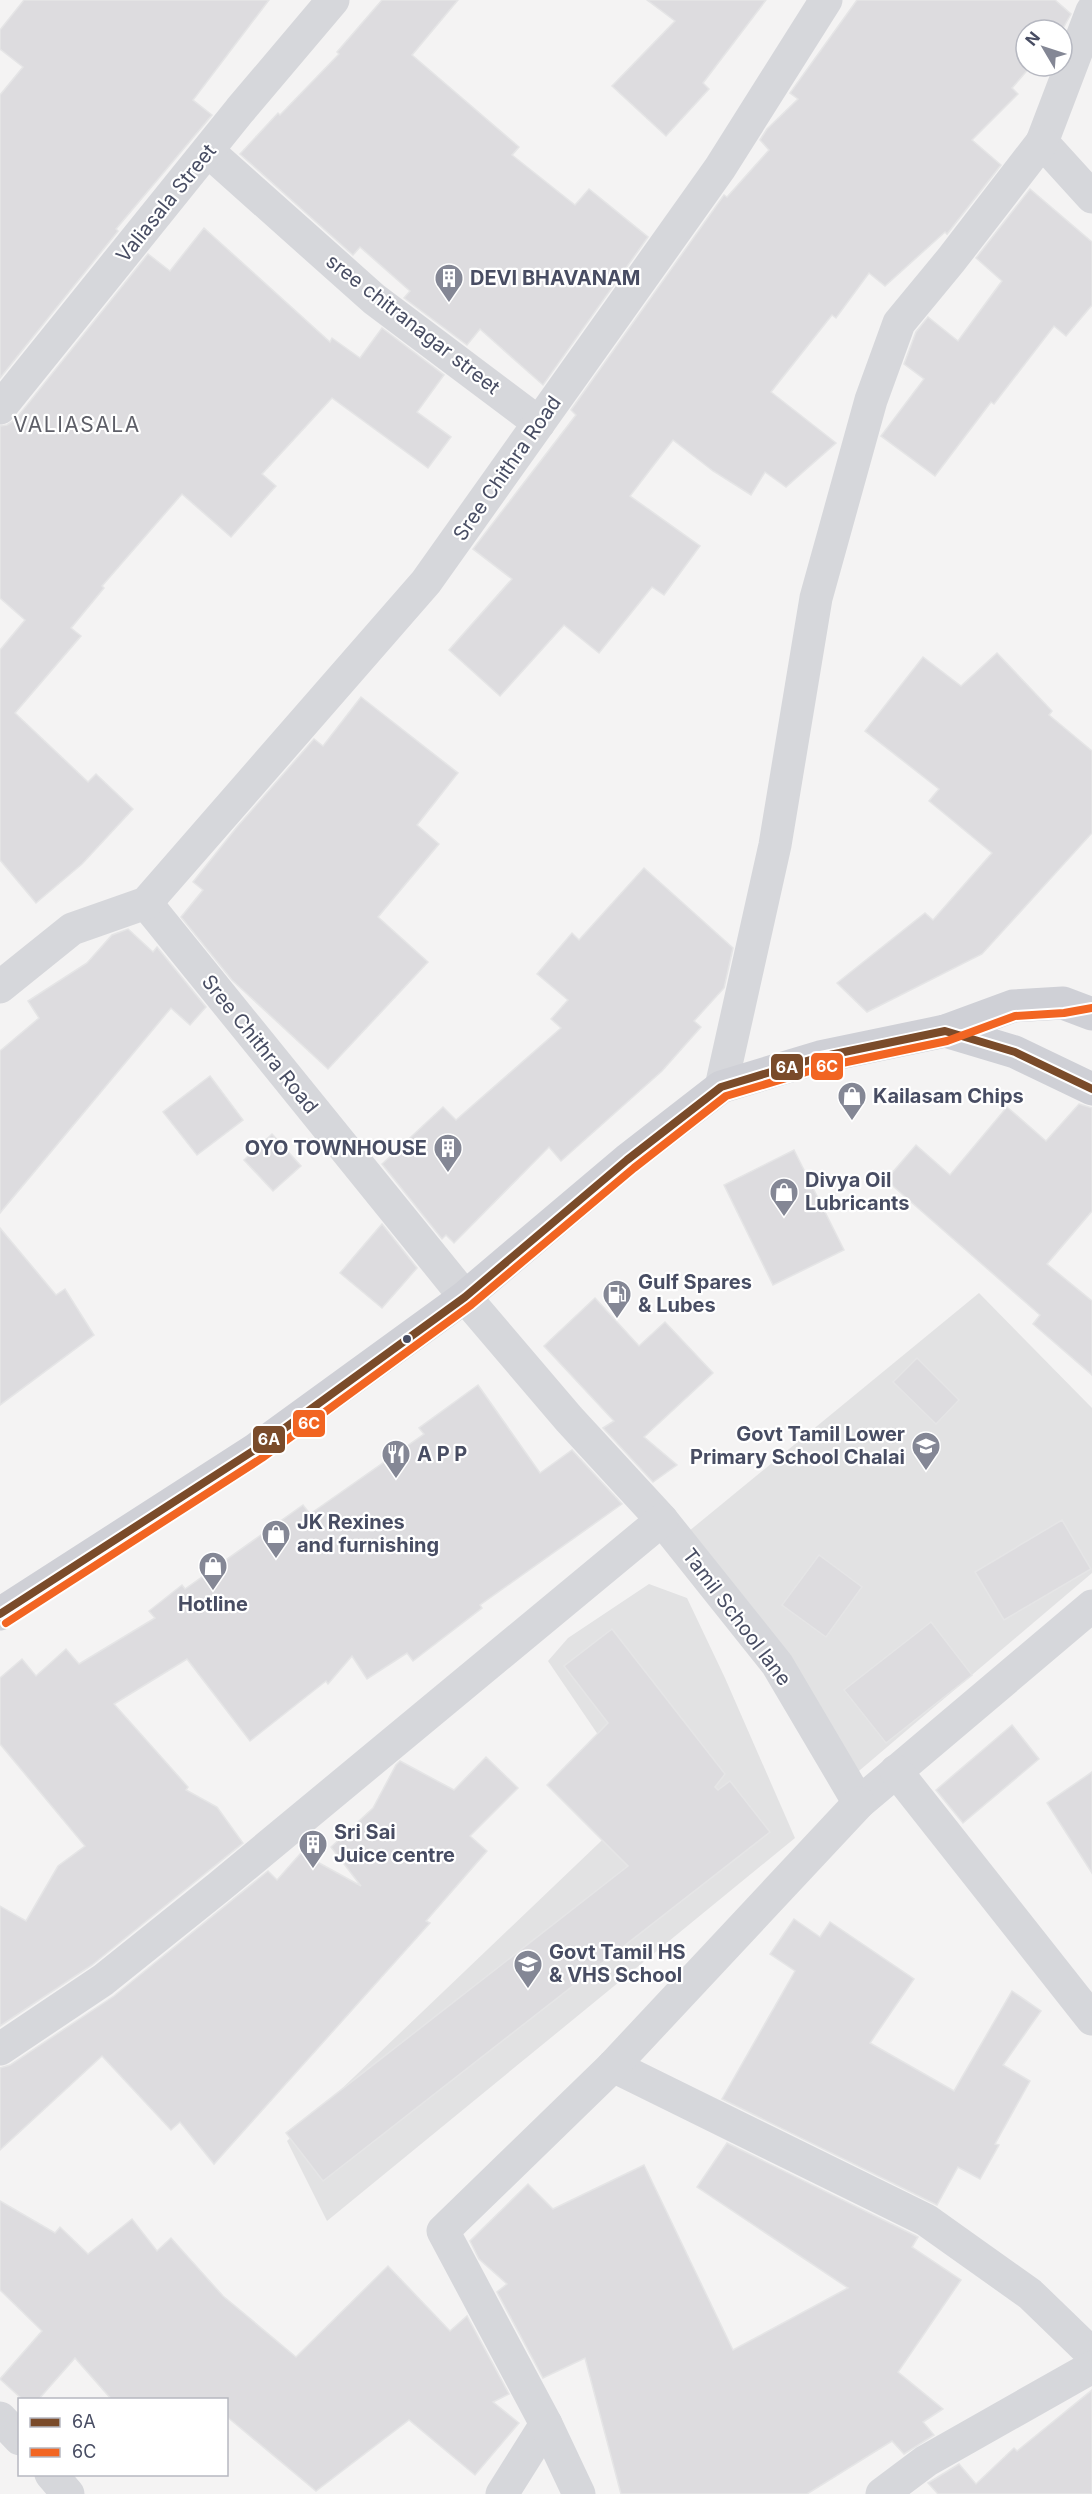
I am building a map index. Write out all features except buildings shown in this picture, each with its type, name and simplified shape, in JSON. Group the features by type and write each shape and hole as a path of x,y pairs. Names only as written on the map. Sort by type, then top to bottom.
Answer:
{"main road":[{"path":"0,1614 256,1449 465,1297 627,1160 721,1088 820,1057 945,1031 1013,1006 1082,1005"},
{"path":"945,1031 1015,1052 1092,1089"}],"street":[{"name":"Valiasala Street","path":"0,408 333,0"},
{"name":"Sree Chithra Road","path":"0,987 72,929 146,903 426,582 720,168 826,0"},
{"path":"721,1088 776,845 816,598 871,400 899,323 1042,142 1092,11"},
{"path":"1042,142 1092,197"},
{"name":"sree chitranagar street","path":"208,151 374,299 539,423"},
{"name":"Sree Chithra Road","path":"146,903 465,1297"},
{"name":"Tamil School lane","path":"465,1297 569,1419 662,1520 777,1664 859,1803"},
{"path":"0,2049 112,1973 228,1880 662,1520"},
{"path":"579,2494 546,2424 443,2231 613,2066 859,1803 1092,1606"},
{"path":"896,1771 1092,2019"},
{"path":"613,2066 926,2220 1030,2295 1092,2354"},
{"path":"882,2494 926,2461 1092,2367"},
{"path":"0,2418 18,2437"},
{"path":"502,2494 546,2424"},
{"path":"52,2476 68,2494"}],"shaded area":[{"name":"Govt Tamil Lower Primary School Chalai","path":"979,1293 1092,1408 1092,1573 853,1776 683,1536"},
{"name":"Govt Tamil HS & VHS School","path":"649,1584 687,1598 725,1678 795,1838 327,2221 287,2141 643,1801 548,1661 568,1638"}],"transit line":[{"name":"6C","path":"6,1623 262,1458 471,1305 634,1168 726,1096 823,1067 947,1041 1015,1016 1064,1013 1092,1008"},
{"name":"6A","path":"0,1614 256,1449 465,1297 627,1160 721,1087 820,1057 945,1031 1015,1052 1092,1089"}],"place":[{"name":"DEVI BHAVANAM","path":"449,304"},
{"name":"Kailasam Chips","path":"852,1122"},
{"name":"OYO TOWNHOUSE","path":"448,1174"},
{"name":"Divya Oil Lubricants","path":"784,1218"},
{"name":"Gulf Spares & Lubes","path":"617,1320"},
{"name":"Govt Tamil Lower Primary School Chalai","path":"926,1472"},
{"name":"A P P","path":"396,1480"},
{"name":"JK Rexines and furnishing","path":"276,1560"},
{"name":"Hotline","path":"213,1592"},
{"name":"Sri Sai Juice centre","path":"313,1870"},
{"name":"Govt Tamil HS & VHS School","path":"528,1990"}],"district":[{"name":"VALIASALA","path":"77,425"}]}
